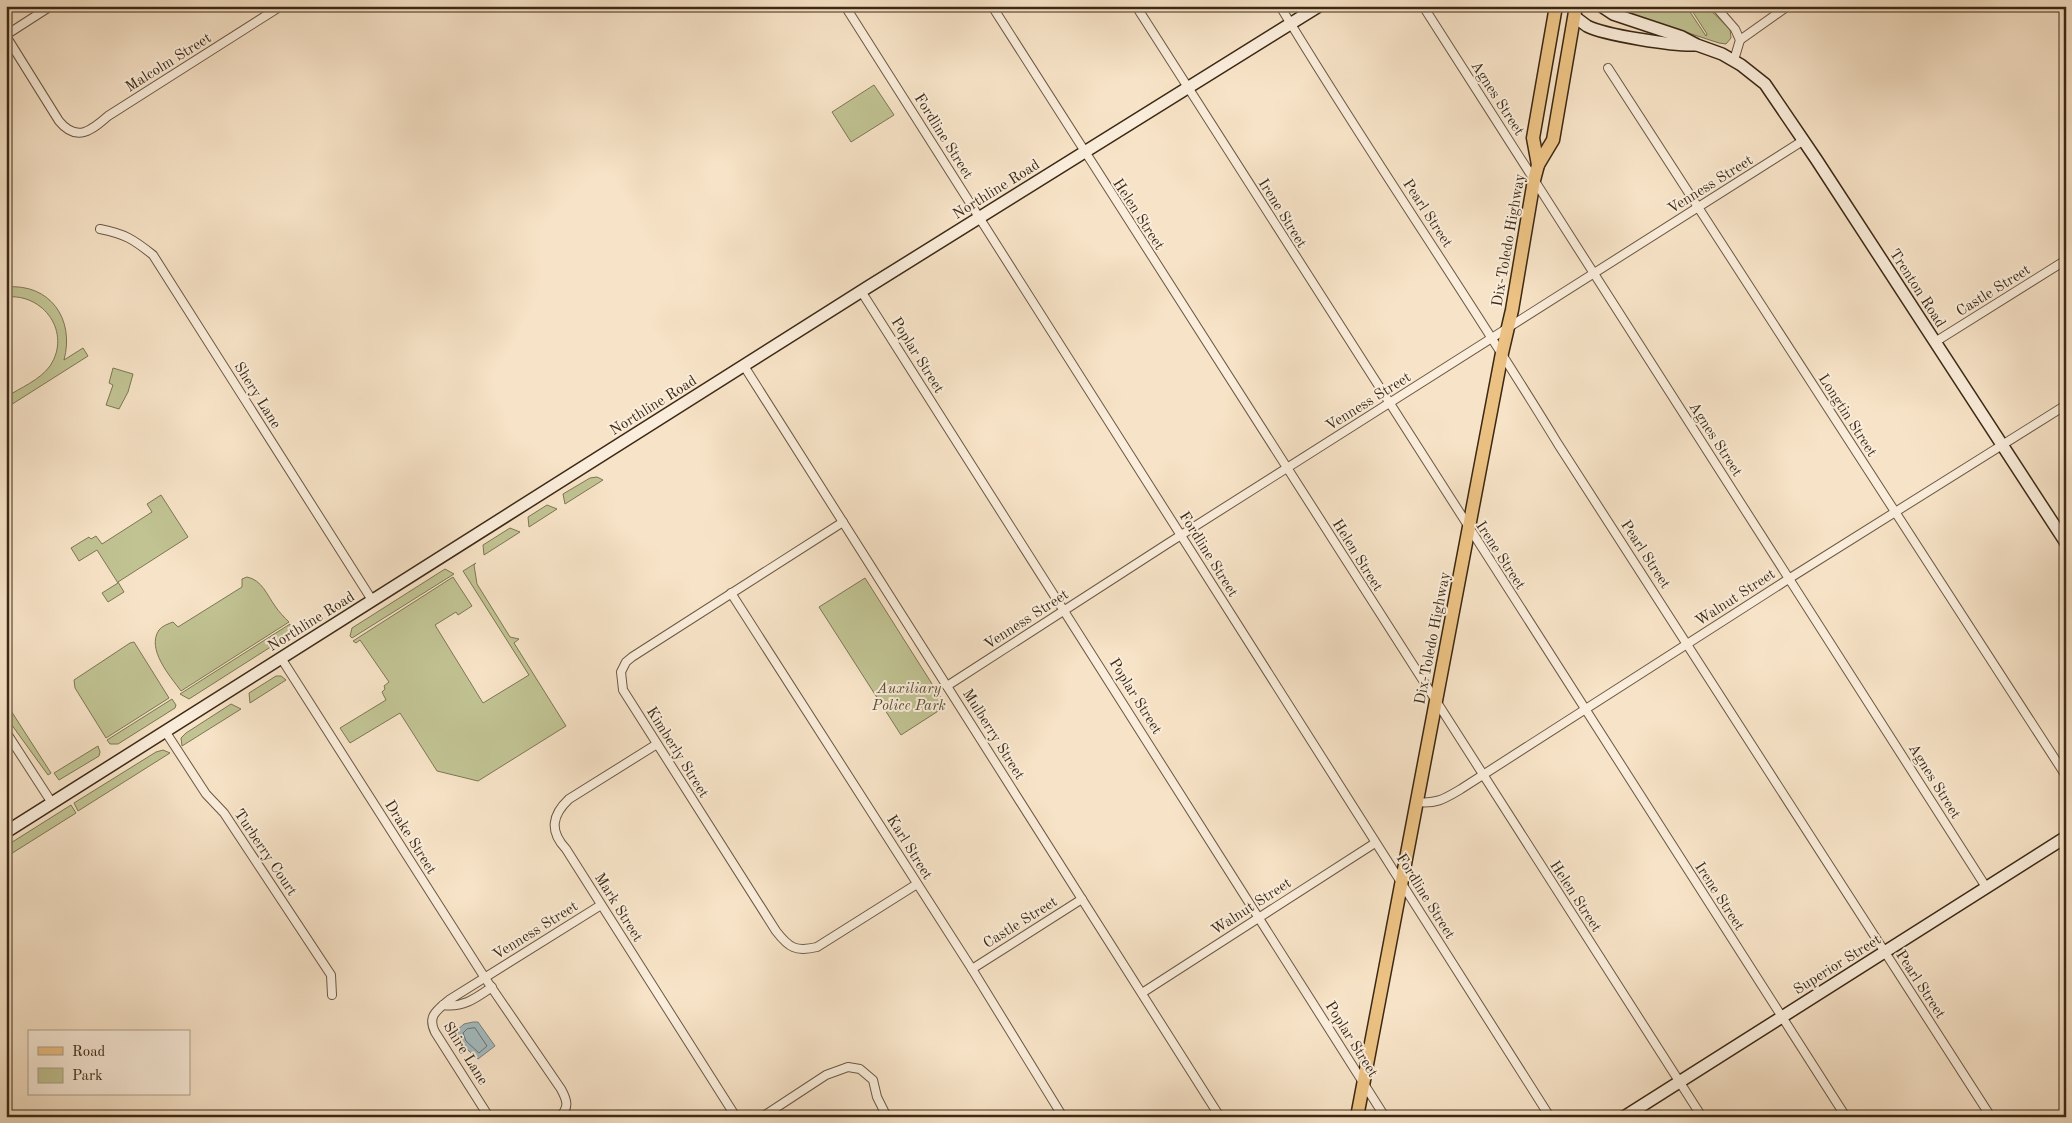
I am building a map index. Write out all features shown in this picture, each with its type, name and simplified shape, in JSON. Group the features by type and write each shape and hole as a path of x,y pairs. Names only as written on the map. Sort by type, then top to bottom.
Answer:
{"main road":[{"name":"Northline Road","path":"6,832 861,291 1319,6"},
{"name":"Dix-Toledo Highway","path":"1538,165 1533,138 1556,6"},
{"name":"Trenton Road","path":"1601,6 1613,14 1682,37 1696,45 1722,54 1734,60 1765,84 1804,140 2066,543"},
{"name":"Dix-Toledo Highway","path":"1357,1117 1534,180 1538,165 1554,140 1573,10"},
{"name":"Trenton Road","path":"1573,10 1588,26 1683,46 1696,45"},
{"name":"Superior Street","path":"1624,1117 2066,837"}],"street":[{"path":"6,36 51,6"},
{"name":"Fordline Street","path":"845,6 1550,1117"},
{"name":"Helen Street","path":"992,6 1702,1117"},
{"name":"Irene Street","path":"1136,6 1388,404 1846,1117"},
{"name":"Pearl Street","path":"1280,6 1558,444 1991,1117"},
{"name":"Agnes Street","path":"1423,6 1593,274 1790,578 1986,888"},
{"path":"1715,6 1735,29 1740,40"},
{"path":"1734,60 1740,40 1788,6"},
{"name":"Malcolm Street","path":"6,36 59,121 68,129 81,133 91,131 108,116 278,7"},
{"name":"Longtin Street","path":"1608,68 2066,776"},
{"name":"Venness Street","path":"947,686 1804,140"},
{"name":"Shery Lane","path":"100,229 132,238 153,255 372,600"},
{"name":"Castle Street","path":"1935,342 2066,260"},
{"name":"Poplar Street","path":"861,291 1260,917 1385,1117"},
{"name":"Mulberry Street","path":"744,366 1220,1117"},
{"name":"Walnut Street","path":"1417,802 1436,802 1483,775 1790,578 2066,405"},
{"name":"Kimberly Street","path":"843,522 632,657 623,667 620,678 623,690 776,931 787,944 804,950 817,946 917,884"},
{"name":"Karl Street","path":"732,593 972,969 1063,1117"},
{"name":"Drake Street","path":"280,658 485,978 565,1096 566,1108 559,1117"},
{"name":"Turberry Court","path":"165,731 206,794 224,813 331,975 332,995"},
{"path":"6,732 52,803"},
{"name":"Mark Street","path":"657,744 569,799 556,816 555,828 557,839 566,849 736,1117"},
{"name":"Walnut Street","path":"1142,993 1375,843"},
{"name":"Castle Street","path":"972,969 1082,899"},
{"name":"Venness Street","path":"485,978 601,905"},
{"name":"Shire Lane","path":"485,978 443,1005 433,1014 432,1027 490,1117"},
{"name":"Shire Lane","path":"443,1005 455,1006 470,1002 492,987"},
{"path":"762,1117 826,1075 848,1067 860,1069 873,1080 877,1096 887,1117"}],"green space":[{"path":"1610,6 1686,6 1706,36 1707,34 1689,6 1706,6 1730,29 1731,38 1726,44 1719,43"},
{"path":"874,85 894,115 851,142 832,112"},
{"path":"6,287 22,287 35,291 47,298 56,307 66,331 64,360 83,348 88,356 6,408 6,397 35,380 50,366 56,353 58,341 56,329 51,318 42,308 32,301 20,297 6,297"},
{"path":"113,368 133,374 128,392 119,409 106,405 113,385 109,383"},
{"path":"597,477 603,480 565,504 563,494 590,478"},
{"path":"161,495 188,537 118,582 124,592 108,602 102,593 118,583 97,550 79,561 71,548 89,537 91,539 96,536 102,544 152,512 147,504"},
{"path":"547,505 557,509 529,527 528,517"},
{"path":"510,528 520,532 484,555 483,545"},
{"path":"476,563 474,565 477,584 510,637 519,639 514,643 566,726 478,781 437,771 400,713 350,743 340,728 386,700 382,692 385,689 384,686 389,682 360,640 356,643 353,641 453,577 472,606 458,615 456,612 435,625 483,703 529,675 463,571"},
{"path":"445,569 454,574 352,638 350,636 352,628"},
{"path":"247,577 257,581 289,622 181,691 157,654 155,645 159,630 173,622 178,627 242,587 242,579"},
{"name":"Auxiliary Police Park","path":"865,578 946,706 901,735 819,607"},
{"path":"290,624 291,634 189,699 180,694"},
{"path":"134,642 169,698 106,738 75,688 74,680"},
{"path":"276,676 281,676 286,680 250,703 249,693"},
{"path":"172,699 176,705 175,708 118,744 110,744 107,740"},
{"path":"6,703 51,773 48,775 6,717"},
{"path":"231,704 241,709 182,746 181,738 186,733"},
{"path":"98,746 99,756 59,780 54,773"},
{"path":"163,750 170,753 78,811 74,803 156,752"},
{"path":"71,805 76,813 6,857 6,846"}],"water":[{"path":"478,1022 495,1046 478,1059 461,1044 457,1030 464,1024"}]}
